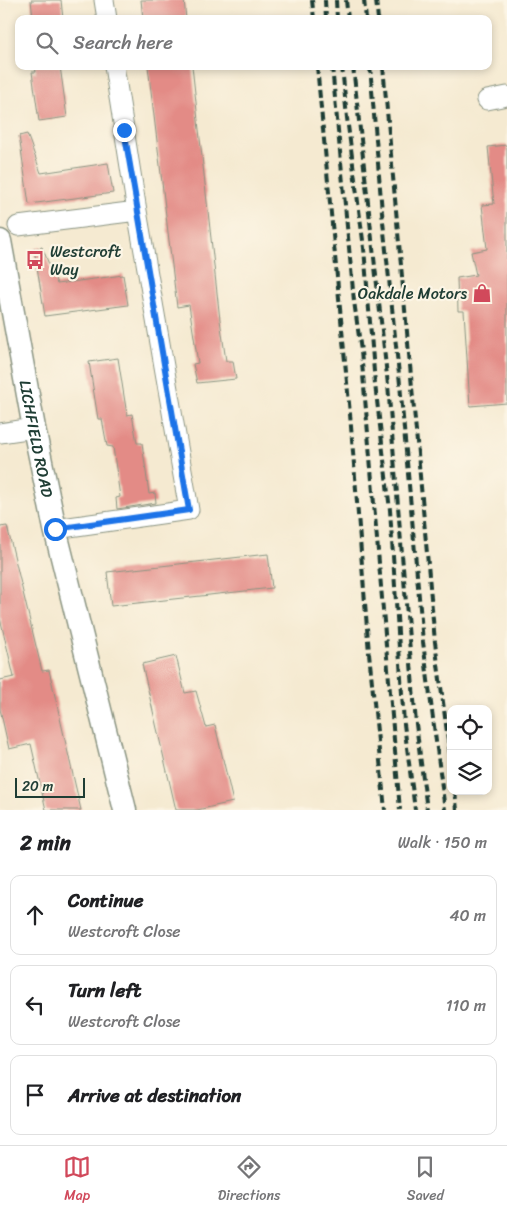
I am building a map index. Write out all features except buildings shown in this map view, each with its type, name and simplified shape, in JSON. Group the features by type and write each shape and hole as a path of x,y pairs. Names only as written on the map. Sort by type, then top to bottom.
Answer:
{"street":[{"path":"104,0 106,15"},
{"path":"55,529 189,510 115,70"},
{"path":"487,100 507,96"},
{"path":"18,226 137,210"},
{"name":"LICHFIELD ROAD","path":"0,241 34,428 55,529 124,810"},
{"path":"0,433 34,428"}],"railway":[{"path":"312,0 314,15"},
{"path":"325,0 326,15"},
{"path":"336,0 337,15"},
{"path":"346,0 348,15"},
{"path":"364,0 366,15"},
{"path":"376,0 378,15"},
{"path":"317,70 350,414 369,653 385,810"},
{"path":"332,70 354,301 361,351 400,810"},
{"path":"342,70 364,248 375,384 390,510 404,724 415,810"},
{"path":"353,70 388,385 416,724 427,810"},
{"path":"370,70 423,642 445,810"},
{"path":"383,70 435,642 449,750"},
{"path":"455,795 457,810"}],"place":[{"name":"Westcroft Way","path":"35,260"},
{"name":"Oakdale Motors","path":"482,293"}],"route":[{"path":"55,529 189,510 124,130"}]}
